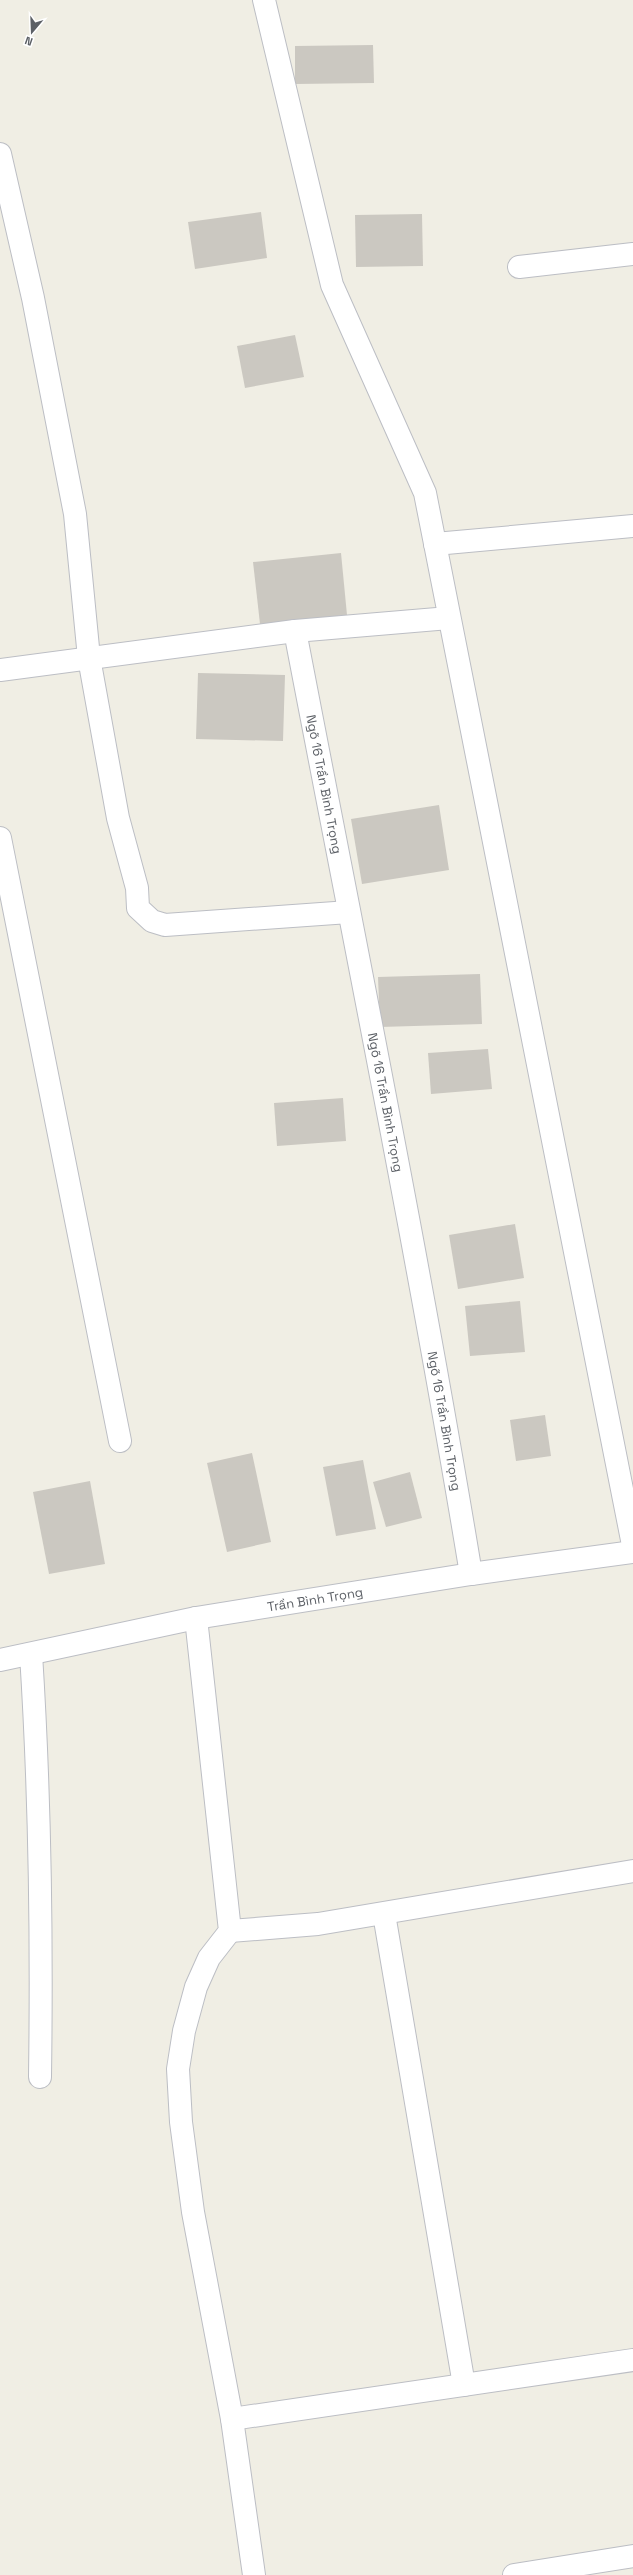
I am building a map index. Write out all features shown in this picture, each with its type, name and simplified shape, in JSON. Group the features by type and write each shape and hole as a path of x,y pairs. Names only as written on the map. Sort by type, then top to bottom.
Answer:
{"street":[{"path":"264,0 332,285 425,493 633,1546"},
{"path":"0,154 33,298 75,514 89,658 118,818 137,888 138,908 152,921 165,925 349,912"},
{"path":"519,266 633,254"},
{"path":"435,544 633,526"},
{"path":"0,670 295,632 449,618"},
{"name":"Ngõ 16 Trần Bình Trọng","path":"295,632 446,1426 471,1574"},
{"path":"0,838 120,1441"},
{"name":"Trần Bình Trọng","path":"0,1660 196,1618 471,1574 633,1552"},
{"path":"196,1618 230,1931 209,1958 196,1987 184,2031 178,2069 181,2122 193,2212 232,2419 254,2575"},
{"path":"31,1654 36,1729 42,1957 40,2077"},
{"path":"230,1931 318,1924 633,1871"},
{"path":"384,1914 464,2385"},
{"path":"232,2419 633,2360"},
{"path":"514,2575 633,2556"}],"building":[{"path":"373,45 374,83 295,84 295,46"},
{"path":"261,212 267,258 195,269 188,222"},
{"path":"422,214 423,266 356,267 355,215"},
{"path":"295,335 304,377 245,388 237,346"},
{"path":"341,553 347,615 260,624 253,562"},
{"path":"198,673 285,675 283,741 196,739"},
{"path":"439,805 449,870 362,884 351,819"},
{"path":"480,974 482,1024 380,1027 378,977"},
{"path":"488,1049 492,1089 431,1094 428,1053"},
{"path":"343,1098 346,1141 277,1146 274,1103"},
{"path":"515,1224 524,1278 458,1289 449,1235"},
{"path":"520,1301 525,1352 470,1356 465,1306"},
{"path":"545,1415 551,1456 516,1461 510,1420"},
{"path":"252,1453 271,1542 227,1552 207,1463"},
{"path":"363,1460 376,1529 336,1536 323,1467"},
{"path":"410,1472 422,1518 386,1527 373,1482"},
{"path":"90,1481 105,1564 49,1574 33,1492"}]}
